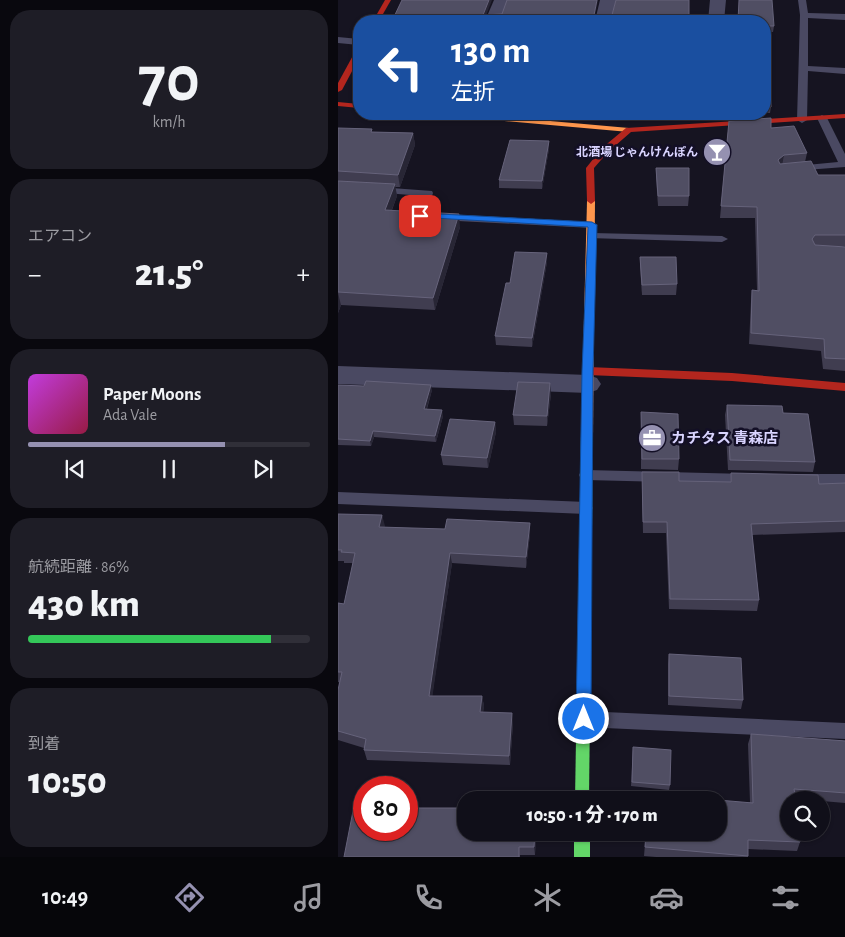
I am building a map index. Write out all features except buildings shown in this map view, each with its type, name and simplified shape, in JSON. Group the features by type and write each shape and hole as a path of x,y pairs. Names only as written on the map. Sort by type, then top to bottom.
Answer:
{"main road":[{"path":"379,15 388,0"},
{"path":"338,90 353,62"},
{"path":"338,104 353,105"},
{"path":"515,120 628,130 846,116"},
{"path":"582,791 586,475 592,231 590,168 605,150 628,130"},
{"path":"588,378 732,377 846,388"},
{"path":"582,841 582,857"}],"street":[{"path":"496,15 502,0"},
{"path":"604,15 608,0"},
{"path":"717,15 718,0"},
{"path":"338,375 588,378"}],"lane":[{"path":"802,0 804,15 802,120"},
{"path":"804,15 846,17"},
{"path":"338,40 353,48"},
{"path":"803,68 846,71"},
{"path":"782,171 844,164 822,118"},
{"path":"365,190 428,193 420,216 592,231 722,239"},
{"path":"586,475 766,479"},
{"path":"786,479 846,480"},
{"path":"338,498 586,508"},
{"path":"584,719 846,730"}],"traffic: fast":[{"path":"582,791 587,436"},
{"path":"582,841 582,857"}],"traffic: slow":[{"path":"515,120 629,130"},
{"path":"587,436 591,201"}],"traffic: jam":[{"path":"379,15 388,0"},
{"path":"338,90 353,63"},
{"path":"338,104 353,105"},
{"path":"591,201 590,168 605,150 629,130 846,116"},
{"path":"588,371 732,377 846,387"}],"place":[{"name":"北酒場 じゃんけんぽん","path":"717,152"},
{"name":"カチタス 青森店","path":"652,438"}],"route":[{"path":"420,216 592,225 588,371 584,719"}]}
